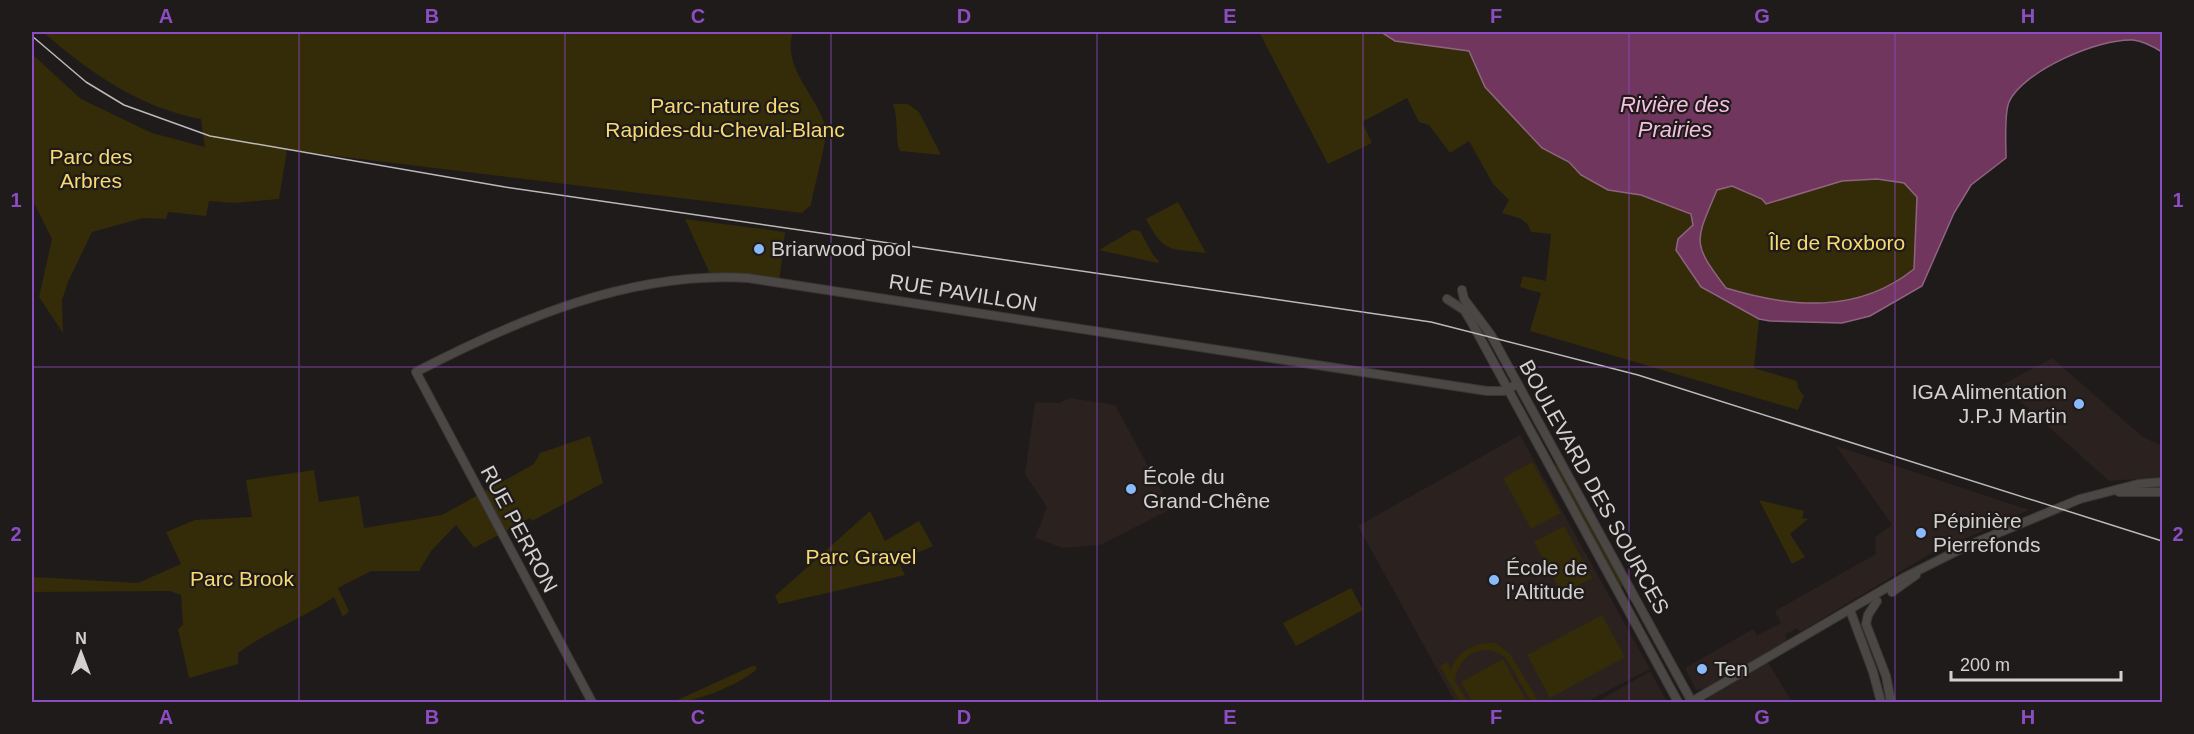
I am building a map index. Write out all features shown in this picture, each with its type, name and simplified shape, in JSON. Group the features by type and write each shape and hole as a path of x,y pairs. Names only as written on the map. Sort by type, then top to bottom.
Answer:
{"street":[{"name":"RUE PAVILLON","path":"416,372 493,333 579,301 679,279 711,276 748,278 1487,391 1507,389 1517,384"},
{"name":"BOULEVARD DES SOURCES","path":"1462,290 1464,299 1488,330 1692,702"},
{"name":"BOULEVARD DES SOURCES","path":"1447,299 1467,315 1678,702"},
{"name":"RUE PERRON","path":"416,372 591,702"},
{"path":"1692,702 1929,565 2041,514 2103,493 2138,484 2163,482"},
{"path":"2103,493 2163,492"},
{"path":"1851,612 1877,601 1929,565"},
{"path":"1877,601 1868,615 1866,624 1886,676 1891,702"},
{"path":"1851,612 1873,672 1881,702"}],"shaded area":[{"path":"2052,358 2143,437 2162,446 2162,477 2109,481 2002,385"},
{"path":"1070,398 1115,405 1171,509 1100,545 1063,548 1035,538 1047,507 1025,474 1035,402 1059,403"},
{"name":"École de l'Altitude","path":"1520,435 1650,669 1586,702 1455,702 1358,526"},
{"path":"1836,446 2029,510 1928,555 1800,632 1797,628 1785,635 1787,641 1763,654 1792,702 1706,702 1708,700 1701,689 1696,690 1685,668 1753,629 1757,635 1781,623 1775,611 1876,554 1875,537 1892,525"},
{"path":"1650,671 1667,702 1597,702"}],"green space":[{"name":"Parc-nature des Rapides-du-Cheval-Blanc","path":"43,32 793,32 792,57 802,81 822,116 826,134 811,205 802,213 287,150 279,199 235,203 209,201 206,216 168,212 166,219 143,218 92,232 62,300 63,333 39,297 52,239 32,199 32,54 81,99 152,133 205,147 201,119 157,106 116,86 79,61"},
{"name":"Île de Roxboro","path":"1259,32 1485,32 1930,156 1921,273 1859,309 1792,314 1702,287 1759,319 1754,368 1797,381 1798,388 1804,396 1798,410 1530,331 1541,293 1520,287 1523,276 1546,281 1551,234 1531,232 1524,221 1502,213 1509,200 1493,184 1469,141 1450,153 1429,125 1419,122 1407,98 1362,122 1372,143 1328,164"},
{"path":"893,104 908,104 919,112 941,155 900,151"},
{"path":"1178,202 1206,253 1169,247 1158,238 1146,219"},
{"path":"685,219 785,232 779,283 711,276"},
{"path":"1133,230 1140,231 1153,255 1159,261 1158,263 1099,250"},
{"name":"Parc Brook","path":"590,436 603,483 532,521 530,518 474,548 456,525 431,551 419,571 371,571 338,588 349,611 343,617 334,597 238,653 238,664 189,678 178,629 183,625 181,595 170,591 32,592 34,577 138,583 181,564 166,532 195,520 252,517 246,480 314,470 319,502 359,496 364,528 442,515 534,464 540,453"},
{"path":"1549,457 1561,471 1624,585 1620,587"},
{"path":"1532,462 1561,513 1531,529 1503,478"},
{"path":"1759,500 1804,511 1802,518 1808,519 1790,534 1805,557 1792,564"},
{"name":"Parc Gravel","path":"870,511 885,541 919,521 933,546 898,561 905,575 779,604 775,596"},
{"path":"1564,526 1592,578 1562,594 1534,542"},
{"path":"1351,588 1363,610 1296,646 1283,623"},
{"path":"1602,615 1625,657 1550,698 1527,655"},
{"path":"1496,643 1511,655 1539,702 1531,702 1506,658 1489,650 1481,650 1467,657 1457,672 1455,681 1468,702 1460,702 1440,666 1447,662 1451,670 1458,657 1469,648"},
{"path":"1503,659 1527,702 1472,702 1461,682"},
{"path":"756,666 756,670 728,687 693,700 673,702"}],"water":[{"name":"Rivière des Prairies","path":"1381,32 2162,32 2162,52 2148,44 2133,40 2101,44 2045,68 2017,90 2007,107 2006,158 1971,185 1954,213 1922,286 1870,316 1842,323 1759,319 1701,287 1676,250 1678,239 1693,225 1691,214 1641,195 1608,190 1581,175 1569,162 1542,148 1485,87 1469,51 1395,41","holes":["1877,179 1904,183 1917,197 1914,269 1893,284 1870,294 1824,303 1800,303 1751,295 1726,288 1702,250 1701,232 1717,190 1732,186 1762,199 1766,204 1842,181"]}],"tram line":[{"path":"32,36 86,82 124,105 210,136 505,187 1431,322 1638,375 2162,541"}],"place":[{"name":"Briarwood pool","path":"759,249"},
{"name":"IGA Alimentation J.P.J Martin","path":"2079,404"},
{"name":"École du Grand-Chêne","path":"1131,489"},
{"name":"Pépinière Pierrefonds","path":"1921,533"},
{"name":"École de l'Altitude","path":"1494,580"},
{"name":"Ten","path":"1702,669"}],"park label":[{"name":"Parc des Arbres","path":"91,169"}]}
